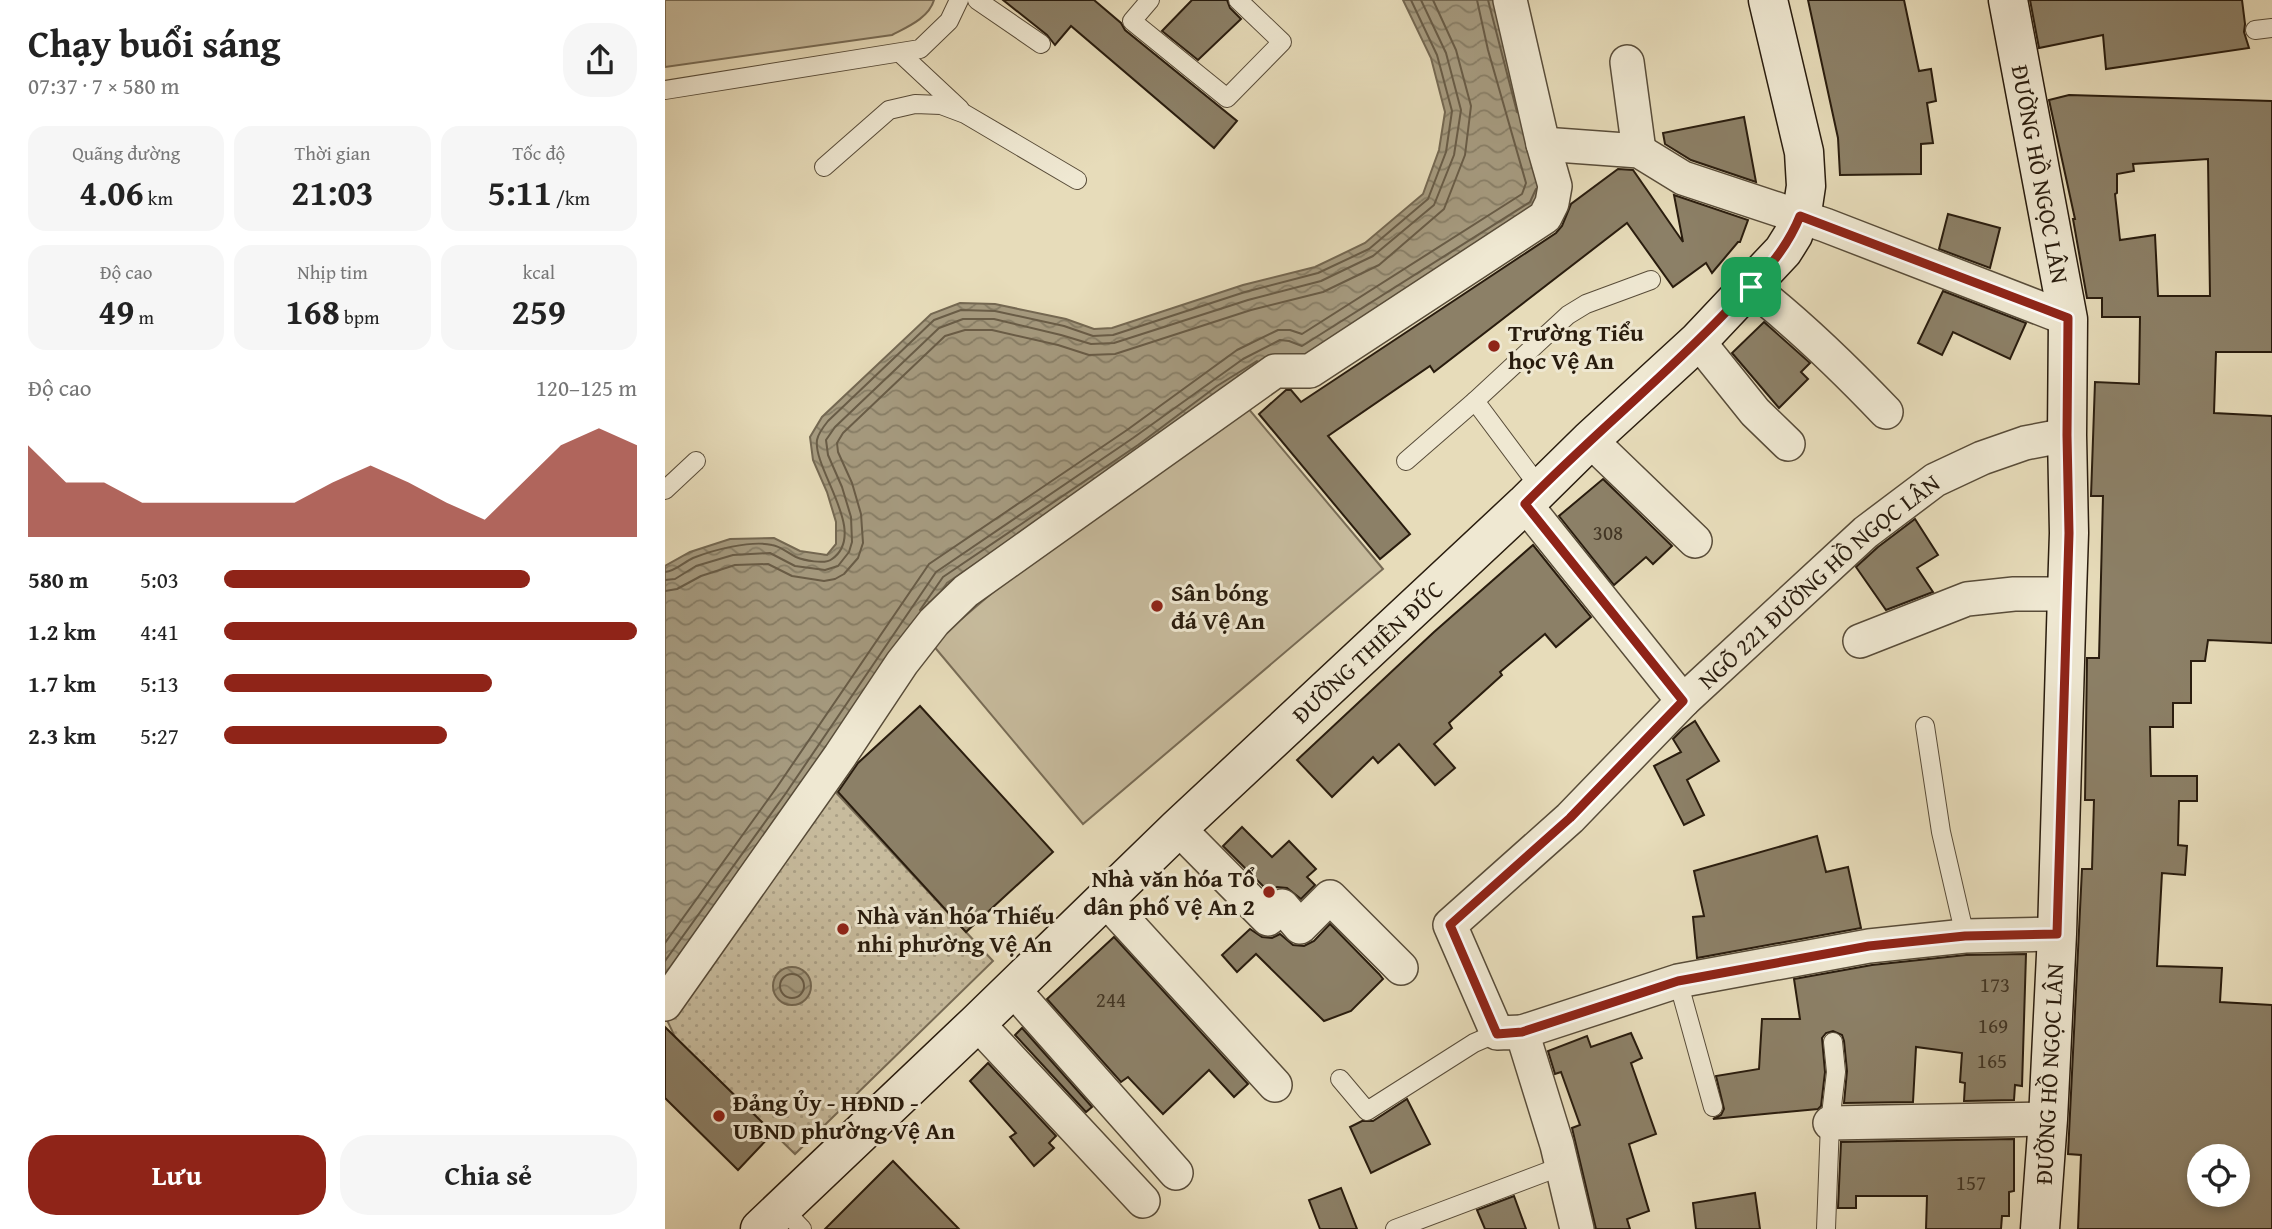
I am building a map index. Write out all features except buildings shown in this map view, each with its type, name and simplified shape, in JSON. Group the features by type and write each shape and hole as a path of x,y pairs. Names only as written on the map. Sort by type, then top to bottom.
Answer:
{"main road":[{"name":"ĐƯỜNG THIÊN ĐỨC","path":"781,1222 1104,898 1698,341 1789,243 1800,216 1806,186 1804,152 1768,0"},
{"name":"ĐƯỜNG HỒ NGỌC LÂN","path":"2008,0 2068,318 2069,533 2057,934 2041,1229"}],"street":[{"path":"665,1004 840,756 902,663 934,622 965,591 1275,371 1310,371 1545,217 1552,203 1555,186 1553,173 1543,144 1510,0"},
{"path":"1627,62 1639,151"},
{"path":"1543,144 1639,151 1683,178 1800,216 2068,318"},
{"path":"1751,287 1788,316 1837,361 1886,412"},
{"path":"1698,341 1755,412 1788,444"},
{"name":"NGÕ 221 ĐƯỜNG HỒ NGỌC LÂN","path":"1509,1033 1450,925 1570,818 1683,701 1866,532 1935,480 1982,458 2025,443 2067,435"},
{"path":"1590,440 1695,541"},
{"path":"1533,496 1683,701"},
{"path":"1860,641 1967,599 2014,594 2067,594"},
{"path":"1178,828 1268,919 1282,906 1300,927 1329,897 1401,968"},
{"path":"1104,898 1275,1085"},
{"path":"1577,1229 1562,1166 1509,1033 1678,981 1869,946 1965,936 2057,934"},
{"path":"1012,988 1176,1173"},
{"path":"977,1023 1143,1201"},
{"path":"1830,1123 2048,1119"}],"lane":[{"path":"665,90 920,49 949,21 959,0"},
{"path":"977,0 1041,44"},
{"path":"1150,0 1132,21 1227,98 1282,42 1237,0"},
{"path":"900,53 965,114"},
{"path":"824,167 889,110 915,104 941,105 965,114 1077,180"},
{"path":"1406,461 1568,315 1586,304 1651,279"},
{"path":"1475,401 1533,496"},
{"path":"665,490 696,461"},
{"path":"1925,726 1941,832 1965,936"},
{"path":"1678,981 1713,1107"},
{"path":"1340,1079 1367,1111 1474,1043 1509,1033"},
{"path":"1826,1229 1830,1123 1836,1072 1833,1042"},
{"path":"1395,1229 1562,1166"}],"shaded area":[{"path":"665,0 934,0 922,17 892,35 665,67"},
{"name":"Sân bóng đá Vệ An","path":"1232,389 1383,569 1083,824 932,644"},
{"path":"829,785 993,961 795,1154 675,1037 666,1018"}],"water":[{"path":"1403,0 1503,0 1544,212 1299,367 1143,451 947,583 799,802 665,988 665,566 690,552 730,539 774,538 800,551 827,555 836,544 836,522 813,460 810,437 822,417 931,314 960,303 995,304 1066,319 1094,329 1112,328 1243,285 1315,267 1365,243 1423,194 1439,150 1445,112 1431,58"},
{"path":"792,967 806,972 811,986 806,1000 792,1005 778,1000 773,986 778,972"}],"place":[{"name":"Trường Tiểu học Vệ An","path":"1494,346"},
{"name":"Sân bóng đá Vệ An","path":"1157,606"},
{"name":"Nhà văn hóa Tổ dân phố Vệ An 2","path":"1269,892"},
{"name":"Nhà văn hóa Thiếu nhi phường Vệ An","path":"843,929"},
{"name":"Đảng Ủy - HĐND - UBND phường Vệ An","path":"719,1116"}],"route":[{"path":"1800,216 2068,318 2069,533 2057,934 1965,936 1869,946 1678,981 1522,1032 1497,1034 1450,925 1570,818 1683,701 1525,504 1698,341 1751,287 1789,243 1800,216"}]}
